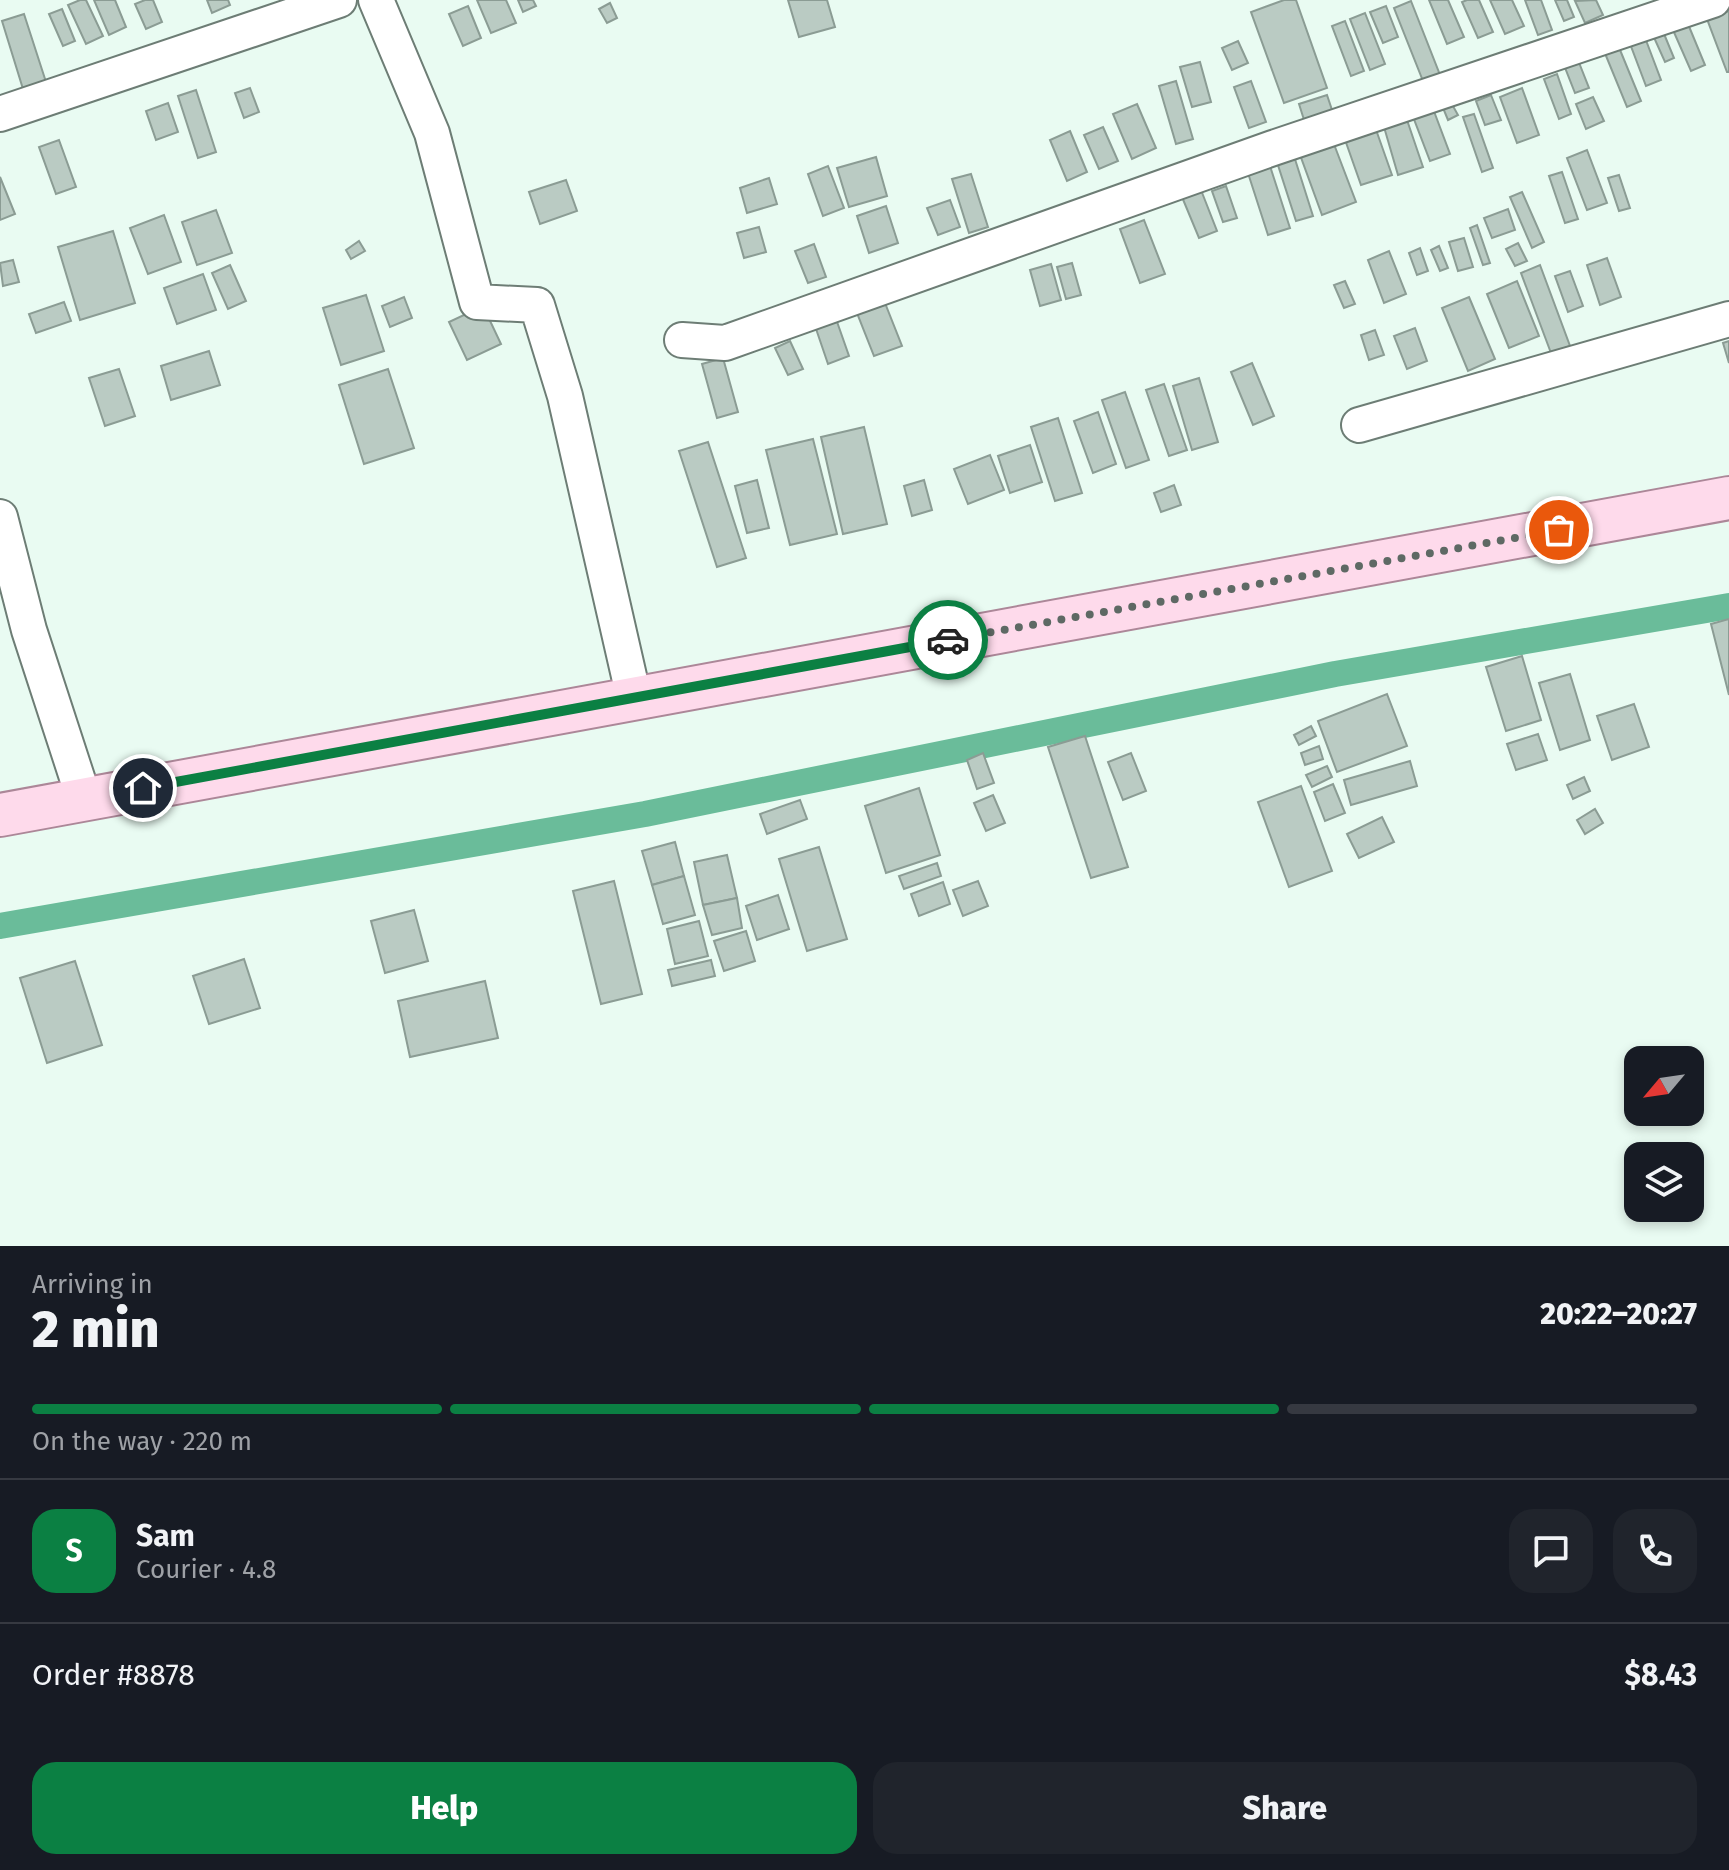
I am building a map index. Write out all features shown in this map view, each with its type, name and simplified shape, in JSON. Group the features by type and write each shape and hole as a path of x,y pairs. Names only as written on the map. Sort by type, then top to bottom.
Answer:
{"main road":[{"path":"0,815 1729,498"}],"street":[{"path":"0,114 339,0"},
{"path":"376,0 432,133 477,302 537,305 565,396 634,698"},
{"path":"682,340 725,343 1273,148 1713,0"},
{"path":"1359,425 1729,319"},
{"path":"0,517 29,630 84,799"}],"building":[{"path":"86,0 103,36 86,44 68,5"},
{"path":"94,0 115,0 126,27 109,35"},
{"path":"153,0 162,22 146,29 135,4"},
{"path":"207,0 228,0 230,5 212,13"},
{"path":"477,0 506,0 516,23 491,33"},
{"path":"518,0 533,0 536,6 523,12"},
{"path":"788,0 827,0 835,27 799,37"},
{"path":"1284,0 1296,0 1327,88 1284,103 1251,12"},
{"path":"1429,0 1448,0 1464,37 1447,44"},
{"path":"1479,0 1493,32 1478,38 1462,2"},
{"path":"1490,0 1512,0 1524,26 1505,34"},
{"path":"1525,0 1541,0 1552,30 1538,35"},
{"path":"1555,0 1567,0 1574,17 1564,21"},
{"path":"1596,0 1603,15 1585,23 1575,1"},
{"path":"1411,1 1440,75 1423,81 1394,8"},
{"path":"610,3 617,18 607,23 599,9"},
{"path":"468,6 481,38 463,46 449,14"},
{"path":"1386,6 1398,37 1383,43 1370,12"},
{"path":"62,9 75,41 63,46 49,14"},
{"path":"1729,11 1729,72 1727,72 1707,19"},
{"path":"1365,13 1385,64 1370,70 1350,19"},
{"path":"24,14 46,82 23,89 2,21"},
{"path":"1345,21 1364,71 1351,76 1332,26"},
{"path":"1688,24 1705,65 1691,71 1673,30"},
{"path":"1662,29 1674,58 1665,62 1652,33"},
{"path":"1644,35 1661,80 1646,86 1629,41"},
{"path":"1238,41 1248,63 1232,70 1222,48"},
{"path":"1618,45 1641,101 1627,107 1604,51"},
{"path":"1576,55 1589,88 1575,93 1562,60"},
{"path":"1200,62 1211,102 1192,107 1180,67"},
{"path":"1557,74 1571,114 1559,119 1544,79"},
{"path":"1176,81 1193,139 1176,144 1159,86"},
{"path":"1251,81 1266,122 1249,128 1234,87"},
{"path":"250,88 259,112 244,118 235,93"},
{"path":"1522,88 1539,135 1517,143 1500,97"},
{"path":"196,90 216,152 198,158 178,96"},
{"path":"1327,95 1333,113 1305,123 1299,104"},
{"path":"1491,95 1501,120 1485,125 1476,101"},
{"path":"1593,97 1604,121 1586,129 1576,104"},
{"path":"1449,99 1458,115 1448,120 1441,103"},
{"path":"168,103 178,132 156,140 146,111"},
{"path":"1137,104 1156,148 1132,159 1113,114"},
{"path":"1432,106 1450,154 1430,161 1412,114"},
{"path":"1474,114 1493,168 1482,172 1463,117"},
{"path":"1407,120 1423,167 1398,175 1384,127"},
{"path":"1374,124 1392,175 1361,185 1343,134"},
{"path":"1103,127 1118,161 1099,169 1084,135"},
{"path":"1070,131 1087,172 1067,181 1050,140"},
{"path":"1332,139 1356,202 1322,215 1299,152"},
{"path":"59,140 76,187 56,194 39,147"},
{"path":"1587,150 1607,203 1587,210 1567,158"},
{"path":"1294,156 1313,216 1296,221 1277,162"},
{"path":"876,157 887,196 849,207 837,168"},
{"path":"1269,163 1290,228 1268,235 1247,170"},
{"path":"828,166 844,208 823,216 808,174"},
{"path":"1562,172 1578,219 1565,223 1549,176"},
{"path":"971,174 988,227 969,233 952,179"},
{"path":"1619,175 1630,208 1619,211 1608,178"},
{"path":"0,177 15,214 0,220"},
{"path":"769,178 777,204 747,213 740,188"},
{"path":"566,180 577,211 540,224 529,192"},
{"path":"1226,186 1237,218 1223,222 1212,191"},
{"path":"1201,190 1217,231 1199,238 1182,197"},
{"path":"1522,192 1544,242 1532,248 1510,197"},
{"path":"950,200 960,227 938,235 927,208"},
{"path":"886,206 898,243 869,253 857,216"},
{"path":"1508,209 1515,230 1492,238 1484,218"},
{"path":"216,210 232,253 197,265 182,222"},
{"path":"164,215 181,262 148,274 130,228"},
{"path":"1144,220 1165,274 1140,283 1120,229"},
{"path":"1477,225 1490,263 1483,265 1470,228"},
{"path":"759,227 766,252 744,258 737,233"},
{"path":"113,231 135,303 80,320 58,247"},
{"path":"1464,238 1473,267 1458,271 1449,242"},
{"path":"359,241 365,251 351,259 346,250"},
{"path":"1518,243 1527,261 1515,266 1506,249"},
{"path":"814,244 826,277 808,283 795,251"},
{"path":"1439,246 1448,268 1440,271 1431,250"},
{"path":"1420,248 1428,271 1417,275 1409,253"},
{"path":"1389,251 1406,294 1384,303 1368,260"},
{"path":"1607,258 1621,297 1600,305 1587,265"},
{"path":"13,260 19,282 3,286 0,263"},
{"path":"1072,263 1081,295 1066,299 1057,267"},
{"path":"1051,264 1061,300 1040,306 1030,270"},
{"path":"230,265 246,301 228,309 212,273"},
{"path":"1540,265 1570,346 1551,353 1521,273"},
{"path":"1570,271 1583,306 1568,312 1555,276"},
{"path":"203,274 216,310 177,324 164,288"},
{"path":"1345,281 1355,304 1344,308 1334,285"},
{"path":"1517,281 1539,336 1509,348 1487,294"},
{"path":"366,295 384,351 341,365 323,308"},
{"path":"404,297 412,318 390,327 382,306"},
{"path":"1469,297 1495,359 1468,371 1442,308"},
{"path":"64,302 71,321 36,333 29,314"},
{"path":"885,303 902,346 874,356 857,313"},
{"path":"483,306 501,344 467,360 449,322"},
{"path":"835,316 849,356 828,364 814,323"},
{"path":"1415,328 1427,361 1407,369 1394,336"},
{"path":"1375,330 1384,355 1369,360 1361,335"},
{"path":"790,341 803,369 788,375 775,348"},
{"path":"1729,341 1729,363 1723,343"},
{"path":"209,351 220,385 171,400 161,366"},
{"path":"723,358 738,412 717,418 702,364"},
{"path":"1252,363 1274,416 1253,425 1231,372"},
{"path":"119,369 135,416 105,426 89,378"},
{"path":"388,369 414,448 364,464 339,385"},
{"path":"1199,378 1218,442 1192,450 1173,386"},
{"path":"1164,384 1187,450 1169,456 1146,390"},
{"path":"1125,392 1149,460 1126,468 1102,400"},
{"path":"1098,412 1116,464 1093,473 1074,421"},
{"path":"1058,418 1082,493 1055,501 1031,427"},
{"path":"864,427 887,524 843,534 821,437"},
{"path":"813,439 837,534 790,545 766,450"},
{"path":"708,442 746,558 717,567 679,451"},
{"path":"1030,445 1042,482 1010,493 998,456"},
{"path":"990,455 1004,490 968,504 954,469"},
{"path":"757,480 769,528 747,533 735,486"},
{"path":"924,480 932,510 912,516 904,486"},
{"path":"1174,485 1181,505 1161,512 1154,493"},
{"path":"1729,619 1729,695 1711,624"},
{"path":"1522,656 1541,720 1506,731 1486,667"},
{"path":"1570,674 1590,740 1560,750 1539,683"},
{"path":"1387,694 1407,746 1337,772 1318,721"},
{"path":"1634,704 1649,747 1612,760 1597,716"},
{"path":"1311,726 1316,736 1299,745 1294,735"},
{"path":"1538,734 1547,760 1516,770 1507,744"},
{"path":"1085,736 1128,867 1091,878 1048,747"},
{"path":"1319,746 1323,759 1305,765 1301,753"},
{"path":"983,753 994,783 977,789 967,760"},
{"path":"1131,753 1146,791 1123,800 1108,762"},
{"path":"1410,761 1417,786 1351,805 1344,780"},
{"path":"1327,766 1332,777 1312,787 1306,775"},
{"path":"1584,777 1590,791 1573,799 1567,785"},
{"path":"1333,784 1345,813 1325,821 1314,792"},
{"path":"1301,786 1332,871 1289,887 1258,802"},
{"path":"919,788 940,855 886,873 865,806"},
{"path":"993,795 1005,823 986,831 974,803"},
{"path":"800,800 807,819 767,834 760,814"},
{"path":"1595,809 1603,823 1585,834 1577,820"},
{"path":"1382,817 1394,842 1359,858 1347,834"},
{"path":"675,842 684,876 652,885 642,851"},
{"path":"819,847 847,939 807,951 779,859"},
{"path":"727,855 737,898 703,905 694,862"},
{"path":"937,863 941,876 904,889 899,876"},
{"path":"684,876 695,915 663,924 652,885"},
{"path":"614,881 642,994 601,1004 573,891"},
{"path":"978,881 988,906 963,916 953,890"},
{"path":"943,882 950,904 919,916 911,894"},
{"path":"778,895 789,929 757,940 746,906"},
{"path":"737,898 742,928 712,935 703,905"},
{"path":"414,910 428,961 385,973 371,921"},
{"path":"699,921 708,956 675,964 667,929"},
{"path":"746,931 755,961 724,971 714,941"},
{"path":"244,959 260,1008 209,1024 193,976"},
{"path":"711,960 715,976 672,986 668,970"},
{"path":"75,961 102,1045 47,1063 20,978"},
{"path":"485,981 498,1038 410,1057 398,1001"}],"waterway":[{"path":"0,926 645,814 1335,674 1729,606"}],"way so far":[{"path":"948,640 1559,530"}],"route":[{"path":"143,788 948,640"}]}
